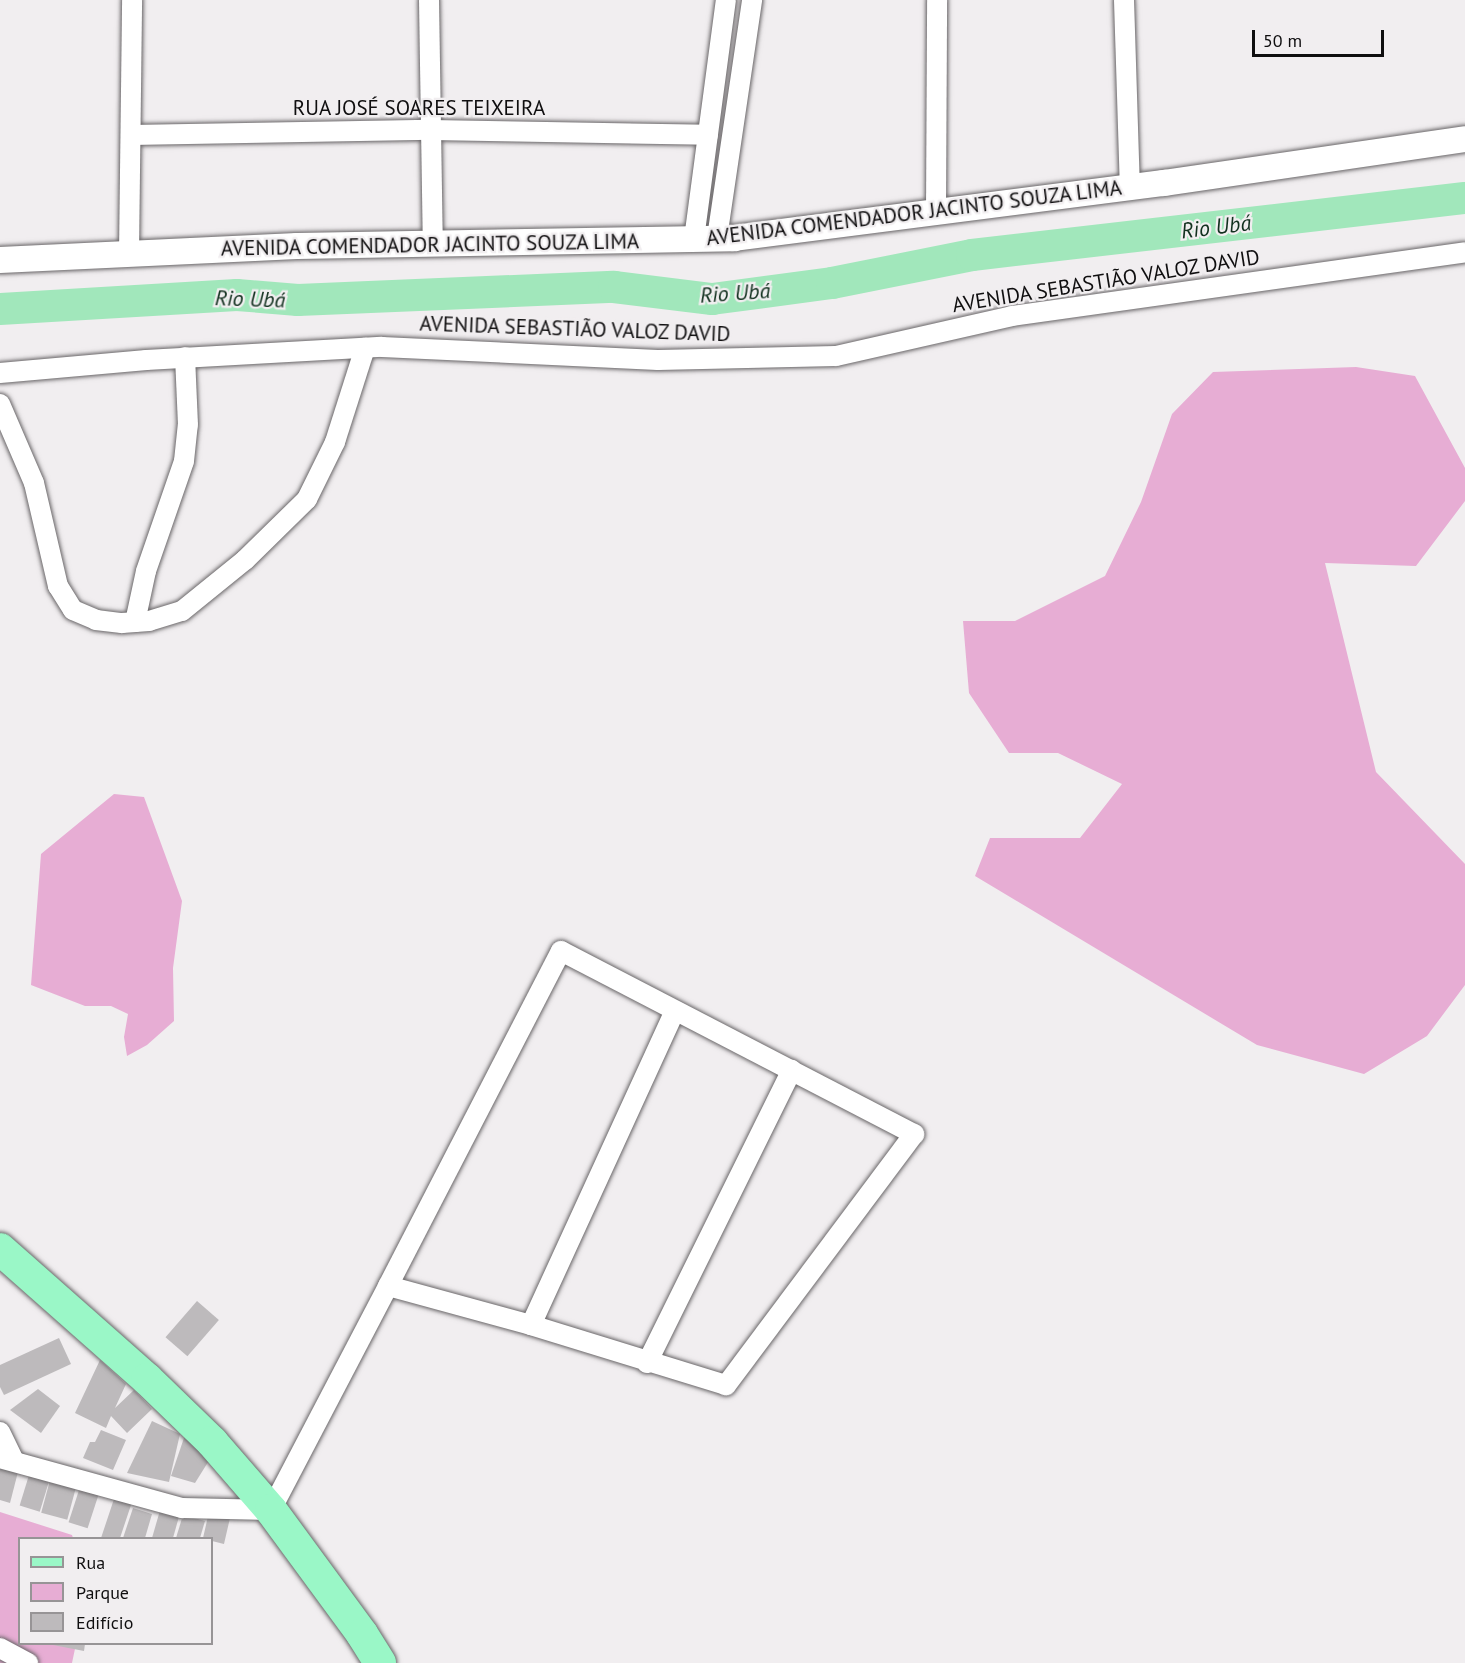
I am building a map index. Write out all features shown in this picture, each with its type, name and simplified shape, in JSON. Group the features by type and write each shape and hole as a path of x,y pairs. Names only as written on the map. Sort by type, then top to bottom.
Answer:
{"main road":[{"path":"0,1249 154,1386 212,1442 271,1510 362,1634 380,1663"}],"street":[{"path":"129,254 132,0"},
{"path":"429,0 433,244"},
{"path":"706,238 708,135 726,0"},
{"path":"706,238 752,0"},
{"path":"936,212 937,0"},
{"path":"1124,0 1130,187"},
{"name":"RUA JOSÉ SOARES TEIXEIRA","path":"131,135 431,130 708,135"},
{"name":"AVENIDA COMENDADOR JACINTO SOUZA LIMA","path":"0,260 297,246 706,238 1130,187 1465,139"},
{"name":"AVENIDA SEBASTIÃO VALOZ DAVID","path":"0,373 185,357 365,348 657,360 836,356 1012,316 1465,252"},
{"path":"0,404 34,483 58,586 73,610 96,620 149,621 182,611 245,560 307,499 336,442 365,348"},
{"path":"135,622 146,571 184,461 188,426 185,357"},
{"path":"0,1431 7,1460 182,1508 271,1510 561,951 914,1134 726,1385 647,1363 531,1325 388,1286"},
{"path":"531,1325 675,1011"},
{"path":"647,1363 792,1070"},
{"path":"0,1648 28,1663"}],"green space":[{"path":"1356,367 1415,376 1465,468 1465,501 1416,566 1325,563 1376,772 1465,864 1465,985 1427,1036 1364,1074 1257,1045 975,876 990,838 1080,838 1122,784 1058,753 1009,753 969,693 963,621 1015,621 1105,576 1141,502 1172,414 1213,372"},
{"path":"114,794 144,797 182,901 173,968 174,1021 147,1045 127,1056 124,1037 128,1014 111,1006 85,1006 31,985 41,854"},
{"path":"0,1512 72,1535 73,1537 18,1537 18,1645 76,1645 72,1663 0,1663"}],"building":[{"path":"197,1301 219,1320 187,1356 166,1337"},
{"path":"59,1338 71,1364 4,1395 0,1387 0,1365"},
{"path":"100,1360 126,1384 115,1408 134,1390 152,1409 127,1433 111,1416 106,1428 75,1413"},
{"path":"38,1389 60,1406 41,1433 10,1410"},
{"path":"152,1421 180,1434 169,1482 127,1473"},
{"path":"101,1430 126,1440 113,1470 83,1458 90,1442 95,1442"},
{"path":"185,1435 210,1459 195,1483 171,1476"},
{"path":"0,1463 19,1468 10,1503 0,1500"},
{"path":"29,1475 49,1481 40,1512 20,1506"},
{"path":"50,1480 76,1487 67,1520 41,1513"},
{"path":"80,1487 99,1493 88,1528 69,1522"},
{"path":"115,1496 132,1502 120,1537 101,1537"},
{"path":"161,1507 180,1513 173,1537 152,1537"},
{"path":"133,1508 152,1514 145,1537 123,1537"},
{"path":"209,1512 230,1518 224,1544 213,1541 213,1537 203,1537"},
{"path":"183,1515 205,1521 200,1537 176,1537"},
{"path":"53,1645 85,1645 84,1651"}],"waterway":[{"name":"Rio Ubá","path":"0,309 237,295 298,300 614,287 712,299 832,283 972,255 1465,198"}]}
